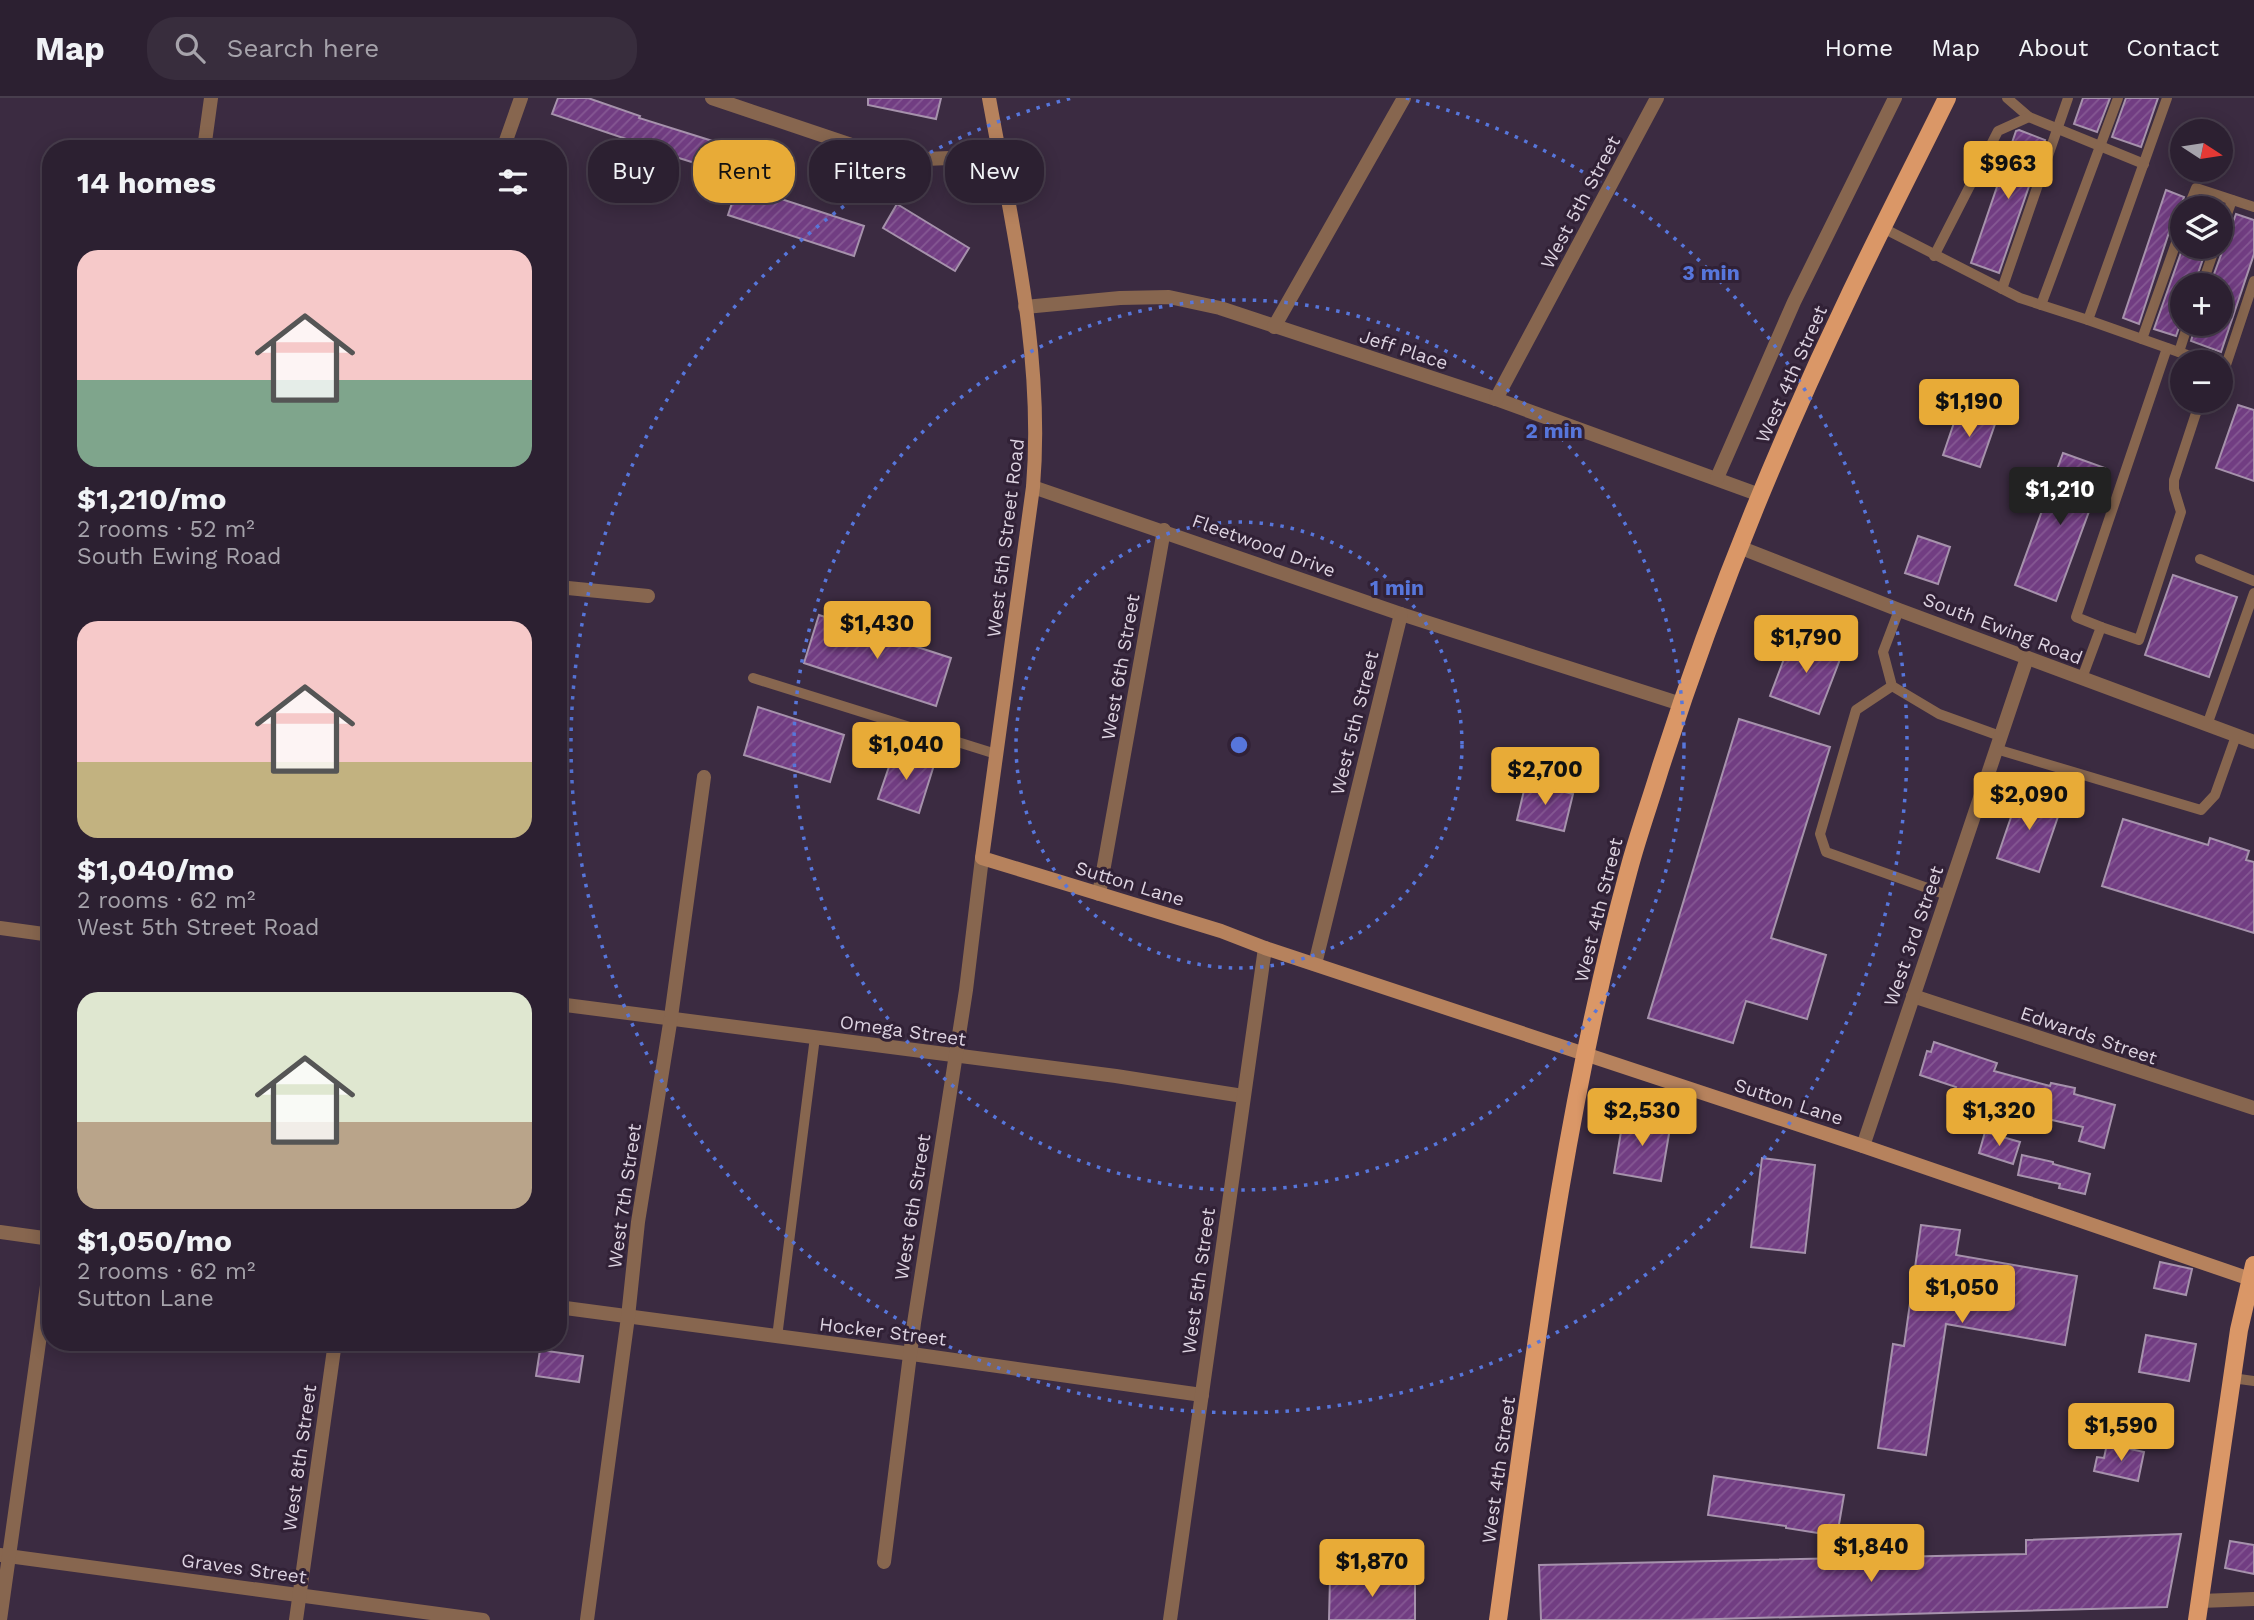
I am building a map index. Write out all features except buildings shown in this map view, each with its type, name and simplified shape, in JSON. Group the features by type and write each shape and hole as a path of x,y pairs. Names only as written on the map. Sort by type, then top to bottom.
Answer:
{"main road":[{"name":"West 4th Street","path":"1499,1611 1566,1150 1585,1054 1629,866 1681,704 1760,495 1845,305 1947,98"},
{"path":"2197,1620 2232,1378 2252,1272"}],"street":[{"path":"205,140 211,98"},
{"path":"505,140 521,98"},
{"path":"712,98 872,152 925,159 945,158"},
{"name":"West 5th Street Road","path":"989,98 996,140"},
{"path":"1274,327 1404,98"},
{"name":"West 5th Street","path":"1496,399 1657,98"},
{"name":"West 4th Street","path":"1717,478 1794,302 1895,98"},
{"name":"West 5th Street Road","path":"982,858 1033,486 1037,410 1025,307 1007,203"},
{"name":"Jeff Place","path":"1025,307 1120,298 1169,298 1220,308 1496,399 1760,495"},
{"name":"Fleetwood Drive","path":"1033,486 1401,614 1681,704"},
{"name":"West 6th Street","path":"1099,894 1164,530"},
{"name":"South Ewing Road","path":"1740,547 1899,610 2254,742"},
{"path":"567,588 648,596"},
{"name":"West 5th Street","path":"1315,964 1401,614"},
{"name":"West 3rd Street","path":"1863,1146 2027,658"},
{"name":"West 7th Street","path":"587,1620 628,1317 638,1222 671,1017 704,778"},
{"name":"West 6th Street","path":"884,1562 914,1323 966,990 982,858"},
{"name":"Sutton Lane","path":"982,858 1221,930 1265,948 2252,1272"},
{"path":"0,928 42,934"},
{"name":"West 5th Street","path":"1170,1620 1265,948"},
{"name":"Edwards Street","path":"1913,996 2254,1108"},
{"name":"Omega Street","path":"567,1005 1115,1076 1243,1096"},
{"path":"0,1232 42,1238"},
{"name":"Hocker Street","path":"567,1308 912,1353 1202,1395"},
{"path":"0,1620 4,1555 42,1313"},
{"name":"West 8th Street","path":"296,1620 334,1351"},
{"name":"Graves Street","path":"4,1555 483,1620"},
{"path":"2200,1601 2254,1599"}],"lane":[{"path":"2007,98 2029,117 2144,164"},
{"path":"2002,289 2068,98"},
{"path":"2041,305 2118,98"},
{"path":"2088,320 2167,98"},
{"path":"1934,256 1998,131 2029,117"},
{"path":"2193,196 2196,188 2220,196"},
{"path":"2233,200 2254,207"},
{"path":"1883,228 1934,256 2041,305 2173,350 2181,336"},
{"path":"2142,339 2170,259"},
{"path":"2231,350 2254,281"},
{"path":"2170,358 2076,617 2139,640 2181,512 2174,480 2196,413"},
{"path":"2200,559 2254,580"},
{"path":"2207,725 2254,593"},
{"path":"1899,610 1883,652 1892,686 1939,714 1998,743 2201,810 2215,795 2236,736"},
{"path":"2082,678 2101,626"},
{"path":"753,678 996,754"},
{"path":"1892,686 1856,710 1820,834 1826,852 1947,895"},
{"path":"777,1337 815,1037"},
{"path":"2232,1378 2254,1381"}]}
